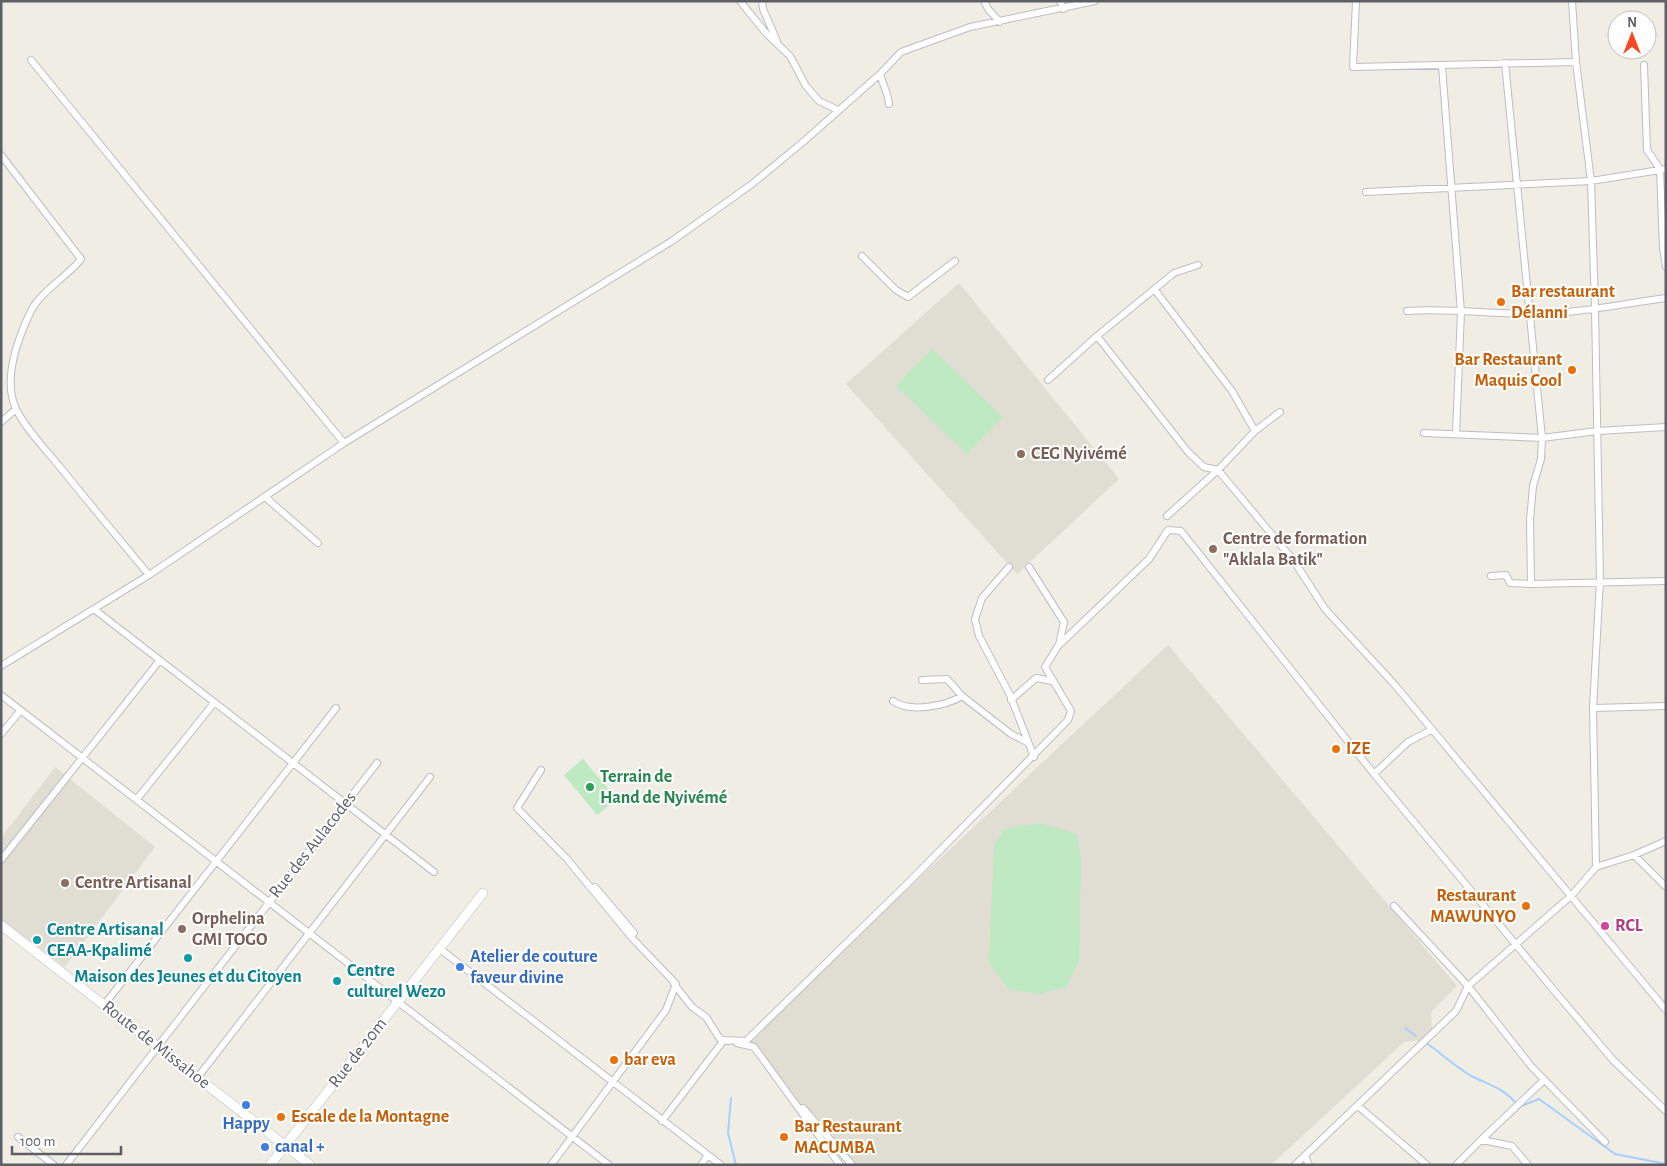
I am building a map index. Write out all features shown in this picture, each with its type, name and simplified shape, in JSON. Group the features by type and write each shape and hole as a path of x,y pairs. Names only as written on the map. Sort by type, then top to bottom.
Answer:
{"main road":[{"name":"Rue de 20m","path":"270,1165 483,893"},
{"name":"Route de Missahoe","path":"1,926 310,1165"}],"street":[{"path":"740,1 790,56 806,86 819,102 838,110"},
{"path":"762,1 763,9 778,45"},
{"path":"984,1 1000,22"},
{"path":"1060,1 1064,9"},
{"path":"1,666 95,610 149,575 344,443 672,241 752,184 880,74 901,52 970,27 1064,9 1095,1"},
{"path":"1356,1 1353,67 1576,62"},
{"path":"1572,1 1576,62 1591,181 1595,308 1600,580 1593,708 1596,867"},
{"path":"31,60 344,443"},
{"path":"1505,63 1542,438 1542,459 1533,486 1530,520 1531,584"},
{"path":"1644,65 1647,150 1663,169 1663,248 1666,267"},
{"path":"1442,66 1461,312 1456,433"},
{"path":"880,74 884,88 888,92 889,104"},
{"path":"1,155 82,260 63,280 48,291 32,309 15,352 11,385 16,409 45,448 149,575"},
{"path":"1366,192 1591,181 1663,169"},
{"path":"862,256 896,290 908,297 954,261"},
{"path":"1048,380 1097,336 1174,273 1198,265"},
{"path":"1155,290 1232,391 1255,431"},
{"path":"1407,310 1440,309 1461,312 1531,314 1595,308 1666,298"},
{"path":"1097,336 1188,452 1204,467 1218,470 1294,561 1325,609 1395,685 1524,843 1572,896 1666,1010"},
{"path":"1,422 16,409"},
{"path":"1167,516 1218,470 1255,431 1280,412"},
{"path":"1424,433 1542,438 1597,431 1666,427"},
{"path":"265,497 318,543"},
{"path":"746,1041 1034,758 1072,716 1071,711 1045,667 1058,646 1149,559 1168,530 1181,530 1374,774 1516,946 1613,1060 1666,1111"},
{"path":"1008,567 982,598 975,619 979,636 1012,700 1034,758"},
{"path":"1029,567 1064,622 1058,646"},
{"path":"1491,576 1506,575 1510,583 1531,584 1600,580 1666,581"},
{"path":"95,610 434,872"},
{"path":"1,860 160,660"},
{"path":"1012,700 1036,678 1052,681"},
{"path":"922,680 947,680 962,696 1011,734 1027,742"},
{"path":"1,695 83,756 609,1165"},
{"path":"893,701 903,706 938,706 952,703 962,696"},
{"path":"137,799 214,703"},
{"path":"1593,708 1666,706"},
{"path":"104,1005 336,708"},
{"path":"1,734 20,711"},
{"path":"1374,774 1408,742 1431,730"},
{"name":"Rue des Aulacodes","path":"66,1165 377,763"},
{"path":"541,770 517,808 568,859 633,939 676,984 666,1010 551,1165"},
{"path":"198,1077 430,777"},
{"path":"1296,1165 1456,1011 1468,986 1572,896 1596,867 1634,855 1666,840"},
{"path":"1634,855 1666,887"},
{"path":"583,873 615,909 692,1007 706,1017 720,1039 754,1047 840,1165"},
{"path":"1394,906 1468,986 1544,1080 1605,1142"},
{"path":"440,949 720,1165"},
{"path":"662,1120 724,1040 746,1041 852,1165"},
{"path":"1456,1165 1544,1080"},
{"path":"1358,1106 1427,1165"},
{"path":"18,1137 54,1165"},
{"path":"1480,1141 1495,1141 1512,1146 1528,1165"},
{"path":"701,1165 708,1155"},
{"path":"1305,1156 1309,1165"}],"shaded area":[{"path":"959,283 1119,479 1017,574 846,384"},
{"path":"1168,645 1457,986 1431,1012 1432,1030 1422,1040 1404,1042 1271,1165 847,1165 745,1041"},
{"name":"Centre Artisanal","path":"55,767 155,847 65,967 1,919 1,838"}],"green space":[{"path":"932,349 1003,417 967,454 896,386"},
{"name":"Terrain de Hand de Nyivémé","path":"583,759 617,799 597,815 564,775"},
{"path":"1040,823 1076,834 1081,858 1079,961 1066,987 1038,994 1008,989 989,962 994,846 1004,829"}],"waterway":[{"path":"1405,1028 1416,1036"},
{"path":"1425,1042 1468,1074 1501,1090 1516,1103"},
{"path":"731,1098 728,1133 736,1165"},
{"path":"1519,1107 1539,1099 1615,1154 1666,1164"}],"place":[{"name":"Bar restaurant Délanni","path":"1501,302"},
{"name":"Bar Restaurant Maquis Cool","path":"1572,370"},
{"name":"CEG Nyivémé","path":"1021,454"},
{"name":"Centre de formation \"Aklala Batik\"","path":"1213,549"},
{"name":"IZE","path":"1336,749"},
{"name":"Terrain de Hand de Nyivémé","path":"590,787"},
{"name":"Centre Artisanal","path":"65,883"},
{"name":"Restaurant MAWUNYO","path":"1526,906"},
{"name":"RCL","path":"1605,926"},
{"name":"Orphelina GMI TOGO","path":"182,929"},
{"name":"Centre Artisanal CEAA-Kpalimé","path":"37,940"},
{"name":"Maison des Jeunes et du Citoyen","path":"188,958"},
{"name":"Atelier de couture faveur divine","path":"460,967"},
{"name":"Centre culturel Wezo","path":"337,981"},
{"name":"bar eva","path":"614,1060"},
{"name":"Happy","path":"246,1105"},
{"name":"Escale de la Montagne","path":"281,1117"},
{"name":"Bar Restaurant MACUMBA","path":"784,1137"},
{"name":"canal +","path":"265,1147"}]}
